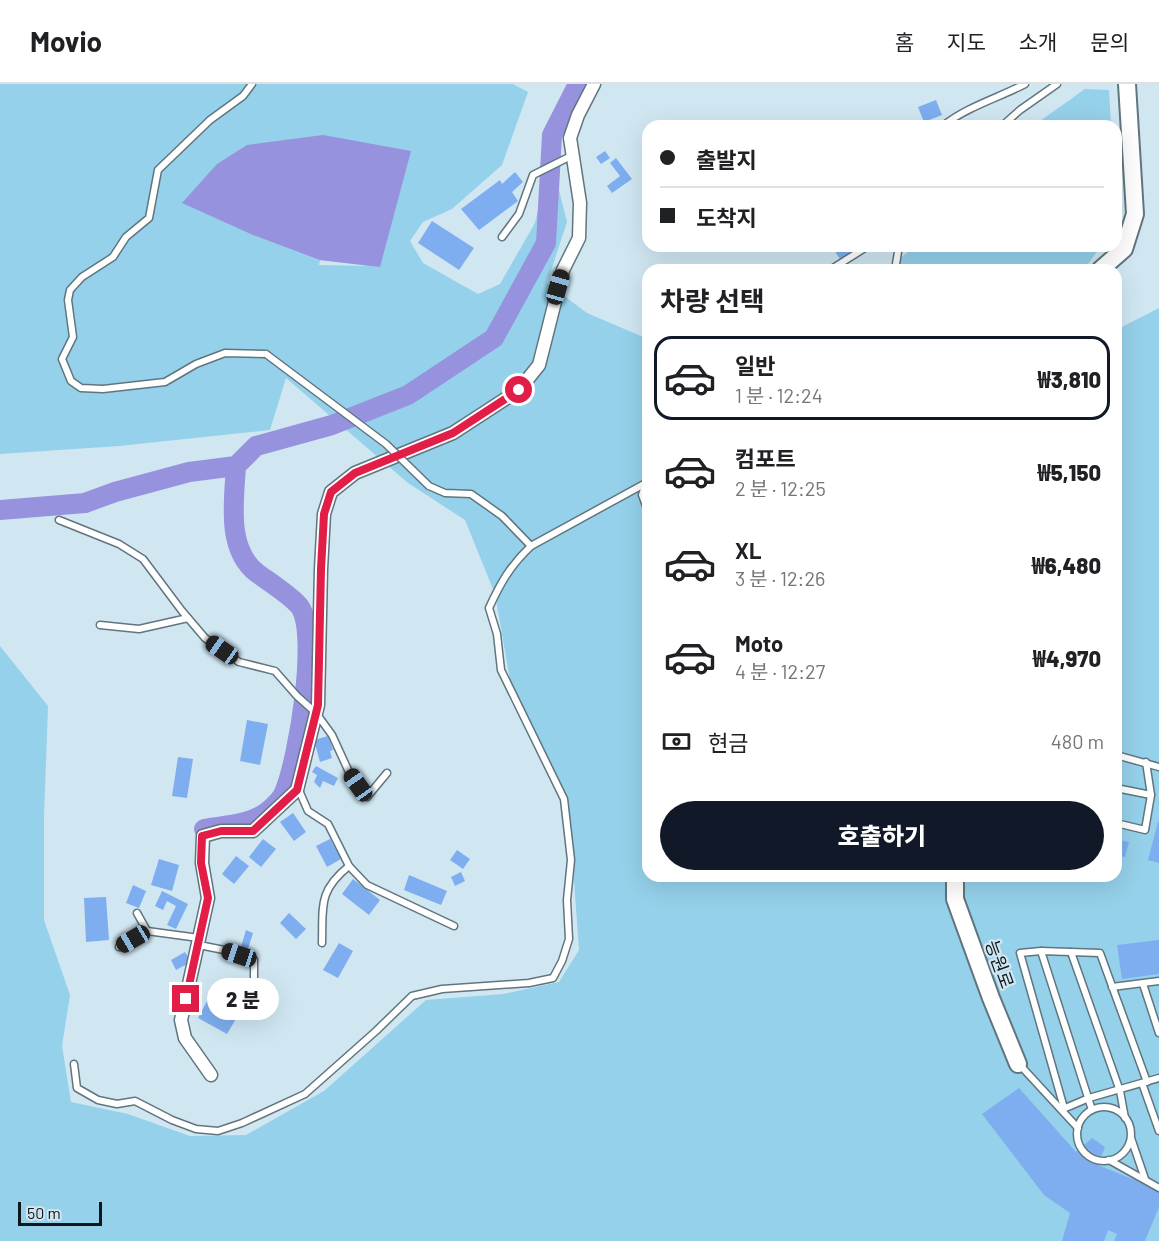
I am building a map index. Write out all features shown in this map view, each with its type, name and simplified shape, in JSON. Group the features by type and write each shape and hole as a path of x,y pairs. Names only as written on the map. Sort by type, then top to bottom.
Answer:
{"street":[{"path":"211,1075 185,1038 182,1020 208,898 201,863 202,836 221,831 253,831 270,817 298,787 318,705 324,514 331,492 355,473 453,433 519,390 539,365 563,270 579,238 580,203 570,138 578,115 594,84"},
{"path":"1122,251 1135,214 1127,84"},
{"path":"1107,264 1121,252"},
{"name":"능원로","path":"955,882 955,899 1018,1064"}],"lane":[{"path":"252,84 243,96 210,120 158,170 149,218 126,237 113,257 82,278 70,290 68,300 72,337 62,359 70,381 81,388 103,389 165,382 196,364 225,353 266,354 386,444 429,486 445,493 471,494 502,516 531,546"},
{"path":"951,120 1025,84"},
{"path":"1009,120 1057,84"},
{"path":"502,237 519,213 533,175 571,156"},
{"path":"840,264 858,252"},
{"path":"74,1064 77,1089 98,1100 117,1104 135,1101 172,1120 196,1129 218,1131 242,1123 305,1094 412,996 442,989 529,983 553,978 562,961 569,939 567,900 571,860 564,799 501,670 497,634 489,608 503,578 514,562 531,546 642,485"},
{"path":"59,519 119,544 143,559 205,638 239,662 275,671 316,713 332,735 349,772 367,797 387,773"},
{"path":"100,625 139,629 188,618"},
{"path":"1122,756 1159,767"},
{"path":"1122,825 1145,830 1151,795 1146,762"},
{"path":"298,787 308,811 328,824 349,866 367,885 454,926"},
{"path":"1122,789 1151,795"},
{"path":"322,943 323,898 330,884 349,866"},
{"path":"137,913 147,931"},
{"path":"119,947 147,931 199,942 254,960 254,981 246,1008"},
{"path":"1063,1109 1020,953 1041,951 1100,953 1159,1131"},
{"path":"1041,951 1092,1110"},
{"path":"1071,952 1120,1090 1125,1118 1145,1180"},
{"path":"1112,987 1159,981"},
{"path":"1143,984 1159,1033"},
{"path":"1018,1064 1063,1109 1078,1128"},
{"path":"1063,1109 1089,1098 1159,1078"},
{"path":"1125,1118 1114,1109 1105,1107 1092,1110 1082,1119 1077,1137 1085,1153 1101,1161 1109,1160 1124,1152 1131,1136"},
{"path":"1109,1160 1159,1188"}],"shaded area":[{"path":"0,84 513,84 528,92 502,165 452,209 423,222 410,241 423,263 478,294 500,284 535,223 542,192 559,190 567,222 547,283 587,313 642,336 642,882 1122,882 1122,327 1159,308 1159,1241 0,1241 0,646 48,706 44,818 44,920 70,995 62,1046 71,1102 128,1114 190,1136 246,1135 324,1091 426,1000 503,994 559,982 579,950 568,798 510,680 495,594 465,520 408,483 286,378 270,430 119,446 0,454","holes":["320,260 369,266 319,265"]},
{"path":"1085,89 1109,90 1111,120 1041,120"},
{"path":"323,135 411,151 380,267 320,260 253,235 182,203 217,164 247,145"},
{"path":"908,252 1097,252 1088,264 893,264"}],"building":[{"path":"936,100 942,115 923,120 918,107"},
{"path":"605,151 610,158 601,164 596,157"},
{"path":"616,158 632,179 612,193 607,186 620,176 610,163"},
{"path":"515,172 523,182 512,192 518,201 479,230 461,209 500,180 502,184"},
{"path":"432,221 474,248 459,270 418,243"},
{"path":"835,252 849,252 850,253 840,259"},
{"path":"247,720 268,724 260,765 240,761"},
{"path":"328,736 333,750 330,751 332,758 320,762 314,740"},
{"path":"178,757 193,759 187,798 172,796"},
{"path":"316,766 338,778 334,786 323,781 320,788 314,782 317,775 312,772"},
{"path":"293,813 306,832 294,841 280,822"},
{"path":"1159,822 1159,863 1148,860"},
{"path":"263,839 276,849 261,867 249,857"},
{"path":"330,839 341,859 327,867 316,846"},
{"path":"1122,840 1129,842 1125,857 1122,856"},
{"path":"457,850 470,859 463,869 450,860"},
{"path":"236,856 249,866 234,884 222,874"},
{"path":"159,859 179,865 172,891 151,885"},
{"path":"461,872 465,881 455,886 451,877"},
{"path":"409,875 447,891 441,905 404,890"},
{"path":"353,879 380,900 369,915 342,894"},
{"path":"133,885 146,891 139,908 126,903"},
{"path":"162,891 188,904 176,929 167,925 176,906 167,901 163,910 155,906"},
{"path":"106,897 109,940 86,942 84,898"},
{"path":"289,913 306,929 296,939 280,923"},
{"path":"246,930 253,933 248,949 241,947"},
{"path":"1159,940 1159,974 1122,979 1117,945"},
{"path":"339,943 353,951 338,978 323,970"},
{"path":"185,952 191,962 176,970 171,960"},
{"path":"207,1001 237,1017 227,1034 198,1018"},
{"path":"1019,1088 1076,1152 1092,1138 1105,1147 1098,1165 1159,1190 1159,1207 1145,1241 1114,1241 1117,1234 1108,1230 1104,1241 1062,1241 1070,1213 1044,1195 982,1114"}],"waterway":[{"path":"0,510 85,503 115,492 189,472 236,466 256,446 332,425 408,395 494,338 546,243 552,135 578,84"},
{"path":"204,829 254,819 268,811 282,796 296,752 307,669 308,643 300,607 257,573 240,551 234,524 236,466"}],"route":[{"path":"186,999 208,898 201,863 202,836 221,831 253,831 297,790 318,705 324,514 331,492 355,473 453,433 519,390"}]}
